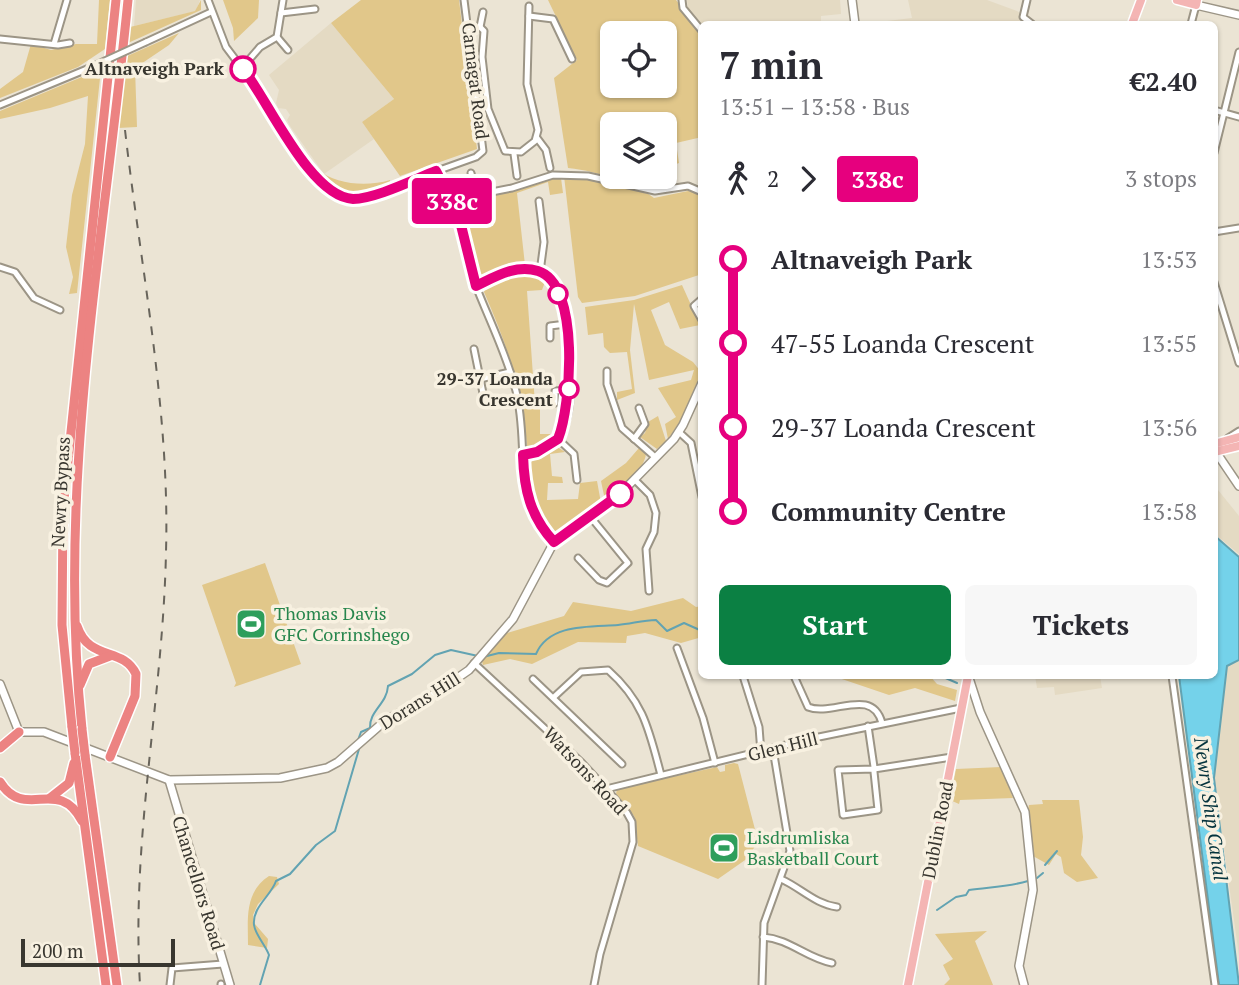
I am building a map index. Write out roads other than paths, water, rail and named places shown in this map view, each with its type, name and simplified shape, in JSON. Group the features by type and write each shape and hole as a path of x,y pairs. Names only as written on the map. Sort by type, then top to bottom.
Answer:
{"highway":[{"name":"Newry Bypass","path":"77,728 62,625 63,509 116,0"},
{"name":"Newry Bypass","path":"106,985 78,754 73,536 79,434 128,0"},
{"path":"74,618 89,647 129,663 137,680 135,696 110,757"},
{"path":"78,697 85,668 95,659 111,656"},
{"path":"0,748 19,732"},
{"name":"Newry Bypass","path":"78,754 117,985"},
{"path":"48,799 61,793 69,783 78,754"},
{"path":"0,782 7,792 22,799 48,799 68,803 85,826"}],"main road":[{"path":"1133,21 1141,0"},
{"path":"1177,0 1194,3"},
{"path":"1218,447 1239,437"},
{"path":"1218,447 1239,446"},
{"name":"Dublin Road","path":"911,984 967,679"}],"street":[{"path":"54,44 67,0"},
{"path":"208,0 226,47 307,167 333,192 347,198 364,197 436,171 458,213 476,286 499,336 510,372 520,416 528,500 554,542"},
{"path":"283,0 278,37 288,50"},
{"name":"Carnagat Road","path":"436,171 477,157 483,151 464,0"},
{"path":"682,0 683,8 698,26"},
{"path":"852,0 855,21"},
{"path":"1027,0 1023,17 1028,21"},
{"path":"1191,21 1194,3 1239,16"},
{"path":"482,12 480,27 485,35 482,57 488,109 500,147 514,154 526,150 537,138 538,124 527,84 529,6"},
{"path":"281,13 316,9"},
{"path":"0,106 211,12"},
{"path":"529,16 553,19 572,59"},
{"path":"468,28 480,27"},
{"path":"242,68 260,47 278,37"},
{"path":"0,39 70,43"},
{"path":"560,53 567,50"},
{"path":"1218,137 1239,52"},
{"path":"1218,111 1239,117"},
{"path":"537,138 547,150 549,166 540,165"},
{"path":"514,154 516,173 525,169"},
{"path":"470,173 476,194"},
{"path":"451,200 512,188 553,175 588,176 655,191 688,186 698,190"},
{"path":"523,455 537,452 558,439 569,390 566,324 559,295 540,271 544,242 539,201"},
{"path":"1218,231 1239,228"},
{"path":"0,267 15,272 34,298 60,310"},
{"path":"476,286 515,270 540,271"},
{"path":"1218,295 1239,363"},
{"path":"550,338 550,326 566,324"},
{"path":"1231,338 1239,336"},
{"path":"465,356 474,352 485,402"},
{"path":"607,371 605,375 619,419 634,439 655,457"},
{"path":"480,379 510,372"},
{"path":"555,402 555,391 569,390"},
{"name":"Dorans Hill","path":"19,732 44,732 169,780 295,776 327,768 386,720 446,687 477,658 513,620 554,542 615,498 635,480 679,432 698,392"},
{"path":"634,439 645,424 639,408"},
{"path":"1218,446 1239,431"},
{"path":"679,432 691,443 698,477"},
{"path":"558,439 575,454 577,480"},
{"path":"1218,449 1239,486"},
{"path":"635,480 650,495 656,513 654,532 646,549 649,591"},
{"path":"578,558 599,580 607,583 628,563 628,558 589,515"},
{"path":"677,648 703,718 715,763"},
{"name":"Watsons Road","path":"477,658 581,762 627,813 634,833 594,985"},
{"path":"554,697 581,673 608,670 632,696 647,719 661,775"},
{"path":"533,679 622,764"},
{"path":"744,679 759,727 761,753"},
{"path":"795,679 808,708 815,710 853,704 869,705 877,710 882,723"},
{"path":"969,679 980,712 1025,812 1033,890 1019,967 1024,985"},
{"path":"1172,679 1215,983"},
{"path":"0,684 19,732"},
{"name":"Glen Hill","path":"606,789 868,726 961,708"},
{"path":"868,726 874,769 878,810 843,815 836,772 874,769 952,757"},
{"path":"762,985 763,937 768,908 790,851 774,749"},
{"name":"Chancellors Road","path":"169,780 223,964 224,985"},
{"path":"781,879 796,886 819,904 837,907"},
{"path":"763,937 788,941 816,959 832,963"},
{"path":"170,985 172,968 223,964"}],"water":[{"name":"Newry Ship Canal","path":"1218,539 1239,557 1239,660 1227,666 1214,778 1239,985 1219,985 1179,679 1218,679"}],"waterway":[{"path":"483,657 499,653 536,654 542,644 551,637 584,627 656,620 667,631 684,623 698,629"},
{"path":"358,740 361,732 370,728 372,717 385,698 388,686 412,674 435,655 451,650 478,656"},
{"path":"948,679 957,683"},
{"path":"260,985 269,955 255,929 256,913 276,881 290,874 316,845 335,831 359,749"},
{"path":"1045,865 1057,851"},
{"path":"1037,878 1043,873"},
{"path":"937,910 956,897 966,895 969,890 1028,881"}],"railway":[{"path":"125,130 159,393 166,499 164,607 140,875 140,985"}],"place":[{"name":"Altnaveigh Park","path":"243,69"},
{"name":"29-37 Loanda Crescent","path":"569,389"},
{"name":"Thomas Davis GFC Corrinshego","path":"251,624"},
{"name":"Lisdrumliska Basketball Court","path":"724,848"}]}
